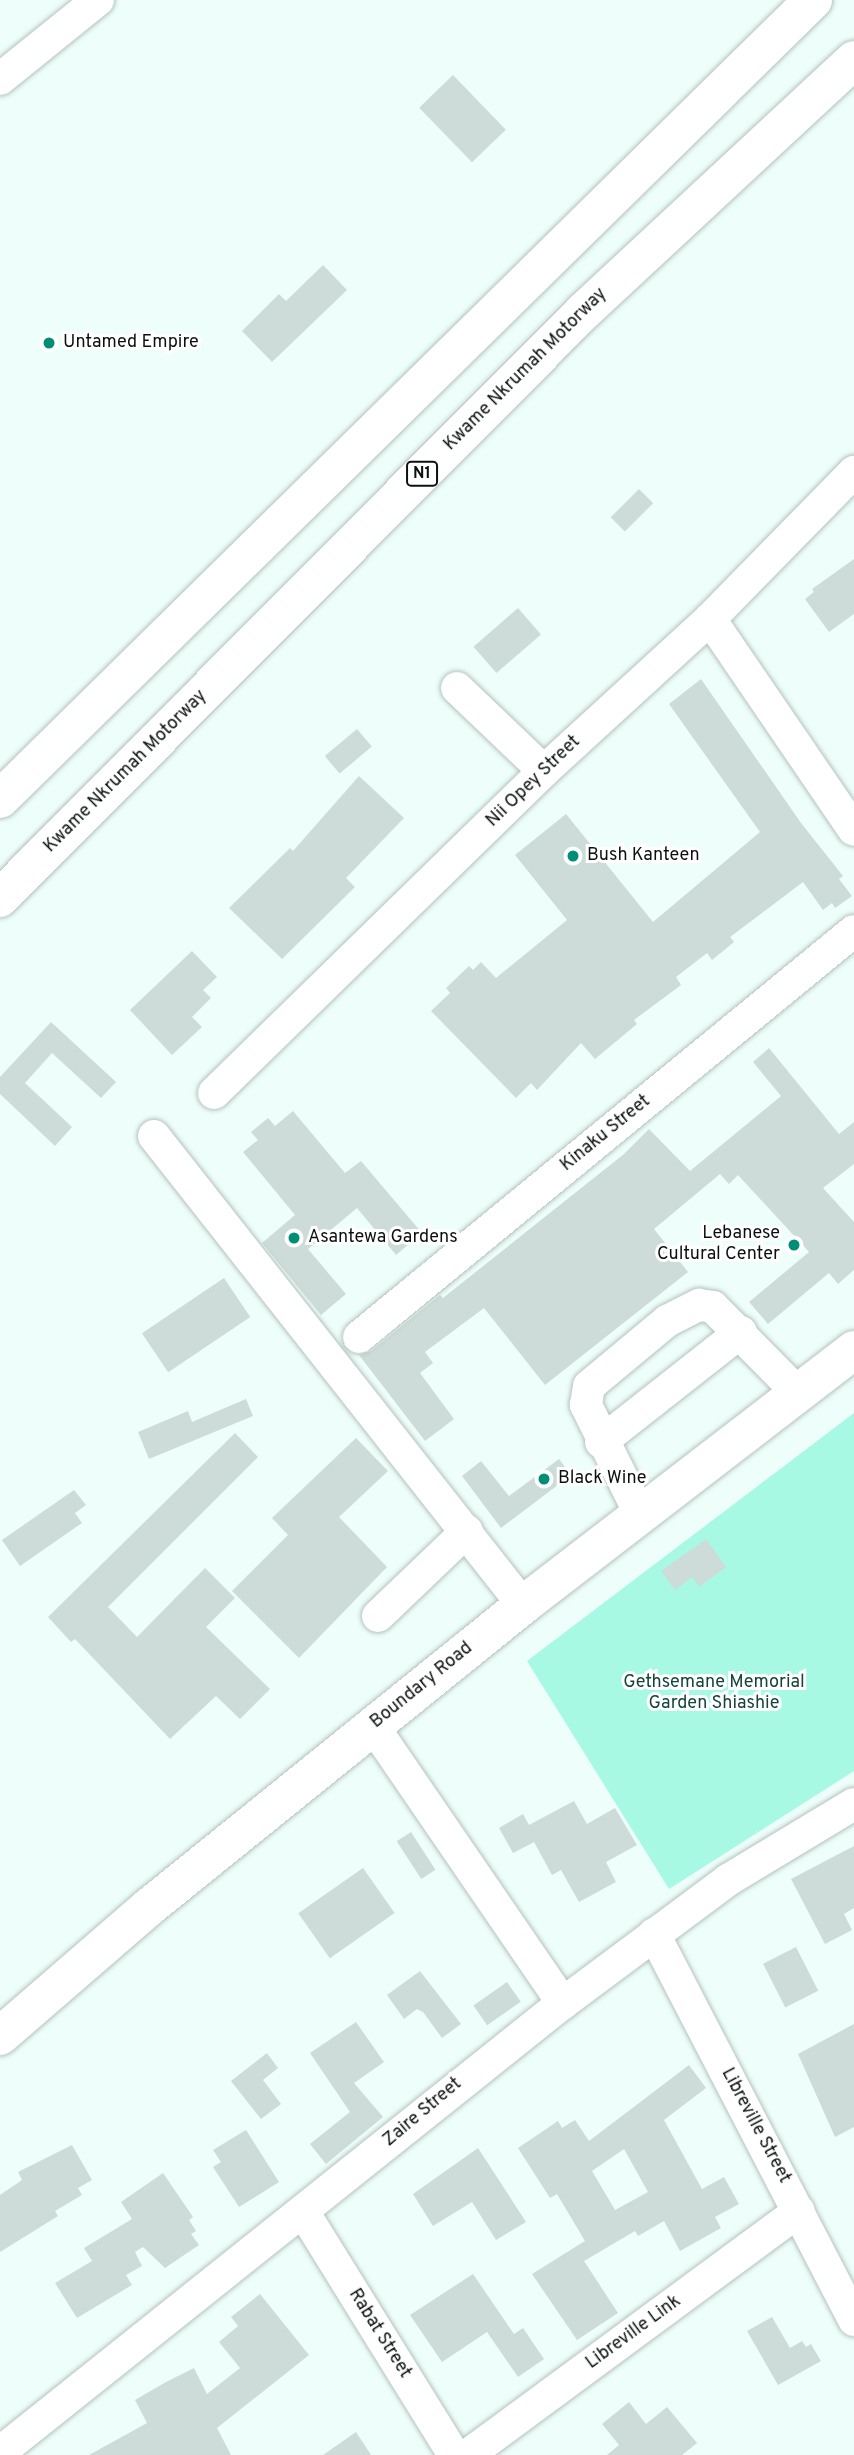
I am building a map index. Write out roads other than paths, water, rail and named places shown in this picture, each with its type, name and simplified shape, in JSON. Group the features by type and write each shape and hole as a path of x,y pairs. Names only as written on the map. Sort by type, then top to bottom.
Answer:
{"main road":[{"path":"0,799 813,0"},
{"name":"Kwame Nkrumah Motorway","path":"0,898 583,312 854,60"},
{"name":"Boundary Road","path":"0,2036 149,1907 523,1605 854,1349"}],"street":[{"path":"0,79 98,0"},
{"name":"Nii Opey Street","path":"214,1093 544,771 710,619 854,472"},
{"path":"710,619 854,830"},
{"path":"457,688 544,771"},
{"name":"Kinaku Street","path":"359,1336 854,931"},
{"path":"154,1136 523,1605"},
{"path":"640,1514 601,1442 586,1405 589,1386 667,1321 699,1305 713,1307 741,1332 798,1393"},
{"path":"601,1442 741,1332"},
{"path":"378,1616 467,1531"},
{"path":"373,1726 563,2003"},
{"name":"Zaire Street","path":"7,2445 304,2213 449,2091 654,1934 728,1880 854,1804"},
{"name":"Libreville Street","path":"654,1934 854,2320"},
{"name":"Libreville Link","path":"468,2455 799,2211"},
{"name":"Rabat Street","path":"304,2213 454,2455"}],"place":[{"name":"Untamed Empire","path":"49,343"},
{"name":"Bush Kanteen","path":"573,856"},
{"name":"Asantewa Gardens","path":"294,1238"},
{"name":"Lebanese Cultural Center","path":"794,1245"},
{"name":"Black Wine","path":"544,1479"}],"park label":[{"name":"Gethsemane Memorial Garden Shiashie","path":"714,1694"}]}
